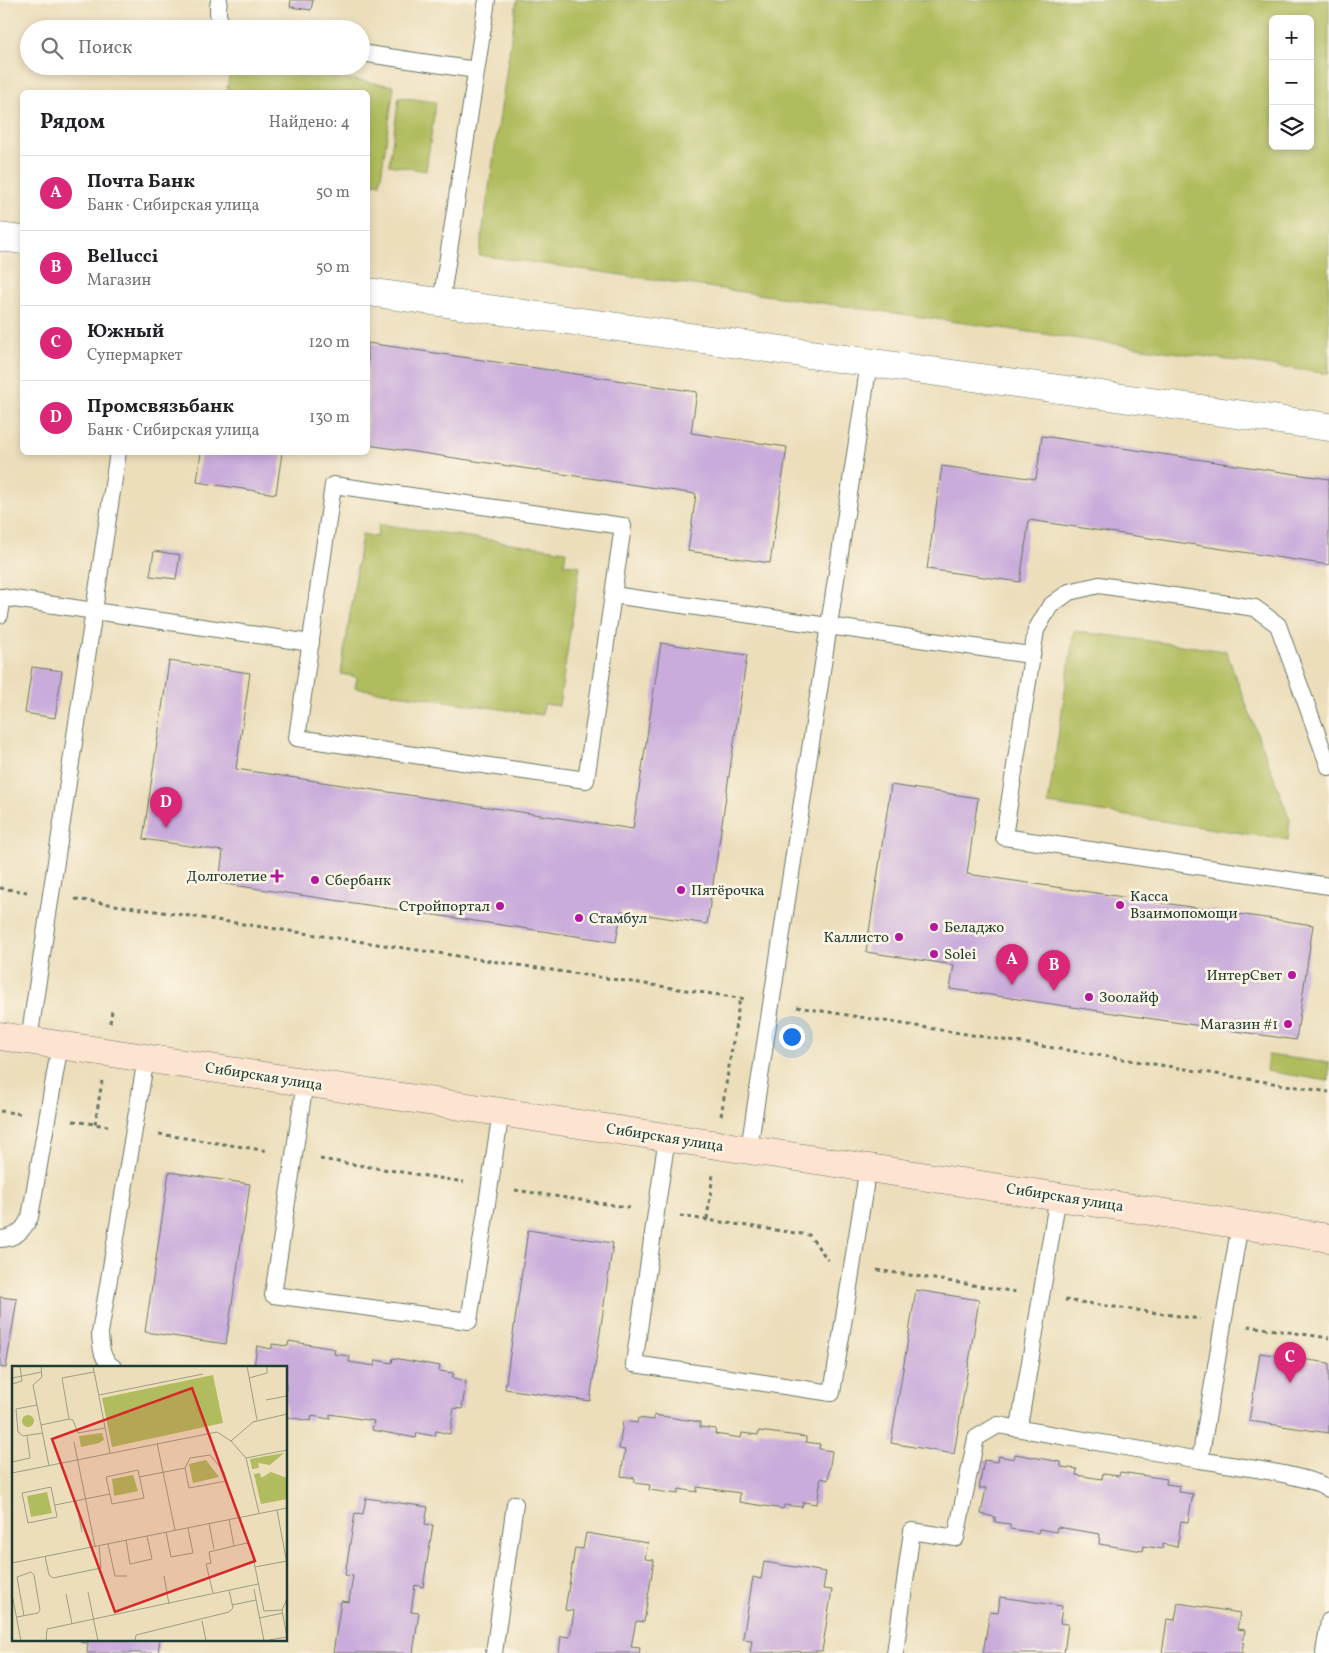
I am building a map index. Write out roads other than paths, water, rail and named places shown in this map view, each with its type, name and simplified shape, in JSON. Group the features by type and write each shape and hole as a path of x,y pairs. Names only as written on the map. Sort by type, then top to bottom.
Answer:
{"main road":[{"name":"Сибирская улица","path":"0,1036 1329,1238"}],"street":[{"path":"0,237 20,240"},
{"path":"370,292 869,364 1329,427"}],"lane":[{"path":"219,0 217,12 219,20"},
{"path":"441,303 488,0"},
{"path":"370,54 476,70"},
{"path":"749,1149 869,364"},
{"path":"28,1040 52,896 118,455"},
{"path":"333,485 623,526 613,595 586,780 297,738 333,485"},
{"path":"1329,767 1278,626 1255,608 1099,585 1069,592 1050,606 1036,630 1030,655 1004,837 1329,886"},
{"path":"613,595 828,628 1030,655"},
{"path":"0,615 1,597 311,643"},
{"path":"0,1239 12,1238 24,1230 30,1217 60,1046"},
{"path":"112,1366 101,1352 100,1333 146,1058"},
{"path":"305,1082 273,1295 469,1321 502,1112"},
{"path":"668,1137 634,1364 832,1393 868,1167"},
{"path":"1019,1428 1058,1196"},
{"path":"1200,1460 1240,1224"},
{"path":"895,1653 912,1531 956,1538 976,1438 998,1425 1303,1478 1322,1483 1329,1489"},
{"path":"494,1653 515,1504"},
{"path":"1324,1653 1329,1621"}],"place":[{"name":"Промсвязьбанк","path":"166,828"},
{"name":"Долголетие","path":"277,876"},
{"name":"Сбербанк","path":"315,880"},
{"name":"Пятёрочка","path":"681,890"},
{"name":"Касса Взаимопомощи","path":"1120,905"},
{"name":"Стройпортал","path":"500,906"},
{"name":"Стамбул","path":"579,918"},
{"name":"Беладжо","path":"934,927"},
{"name":"Каллисто","path":"899,937"},
{"name":"Solei","path":"934,954"},
{"name":"ИнтерСвет","path":"1292,975"},
{"name":"Почта Банк","path":"1012,985"},
{"name":"Bellucci","path":"1054,991"},
{"name":"Зоолайф","path":"1089,997"},
{"name":"Магазин #1","path":"1288,1024"},
{"name":"Южный","path":"1290,1383"}]}
